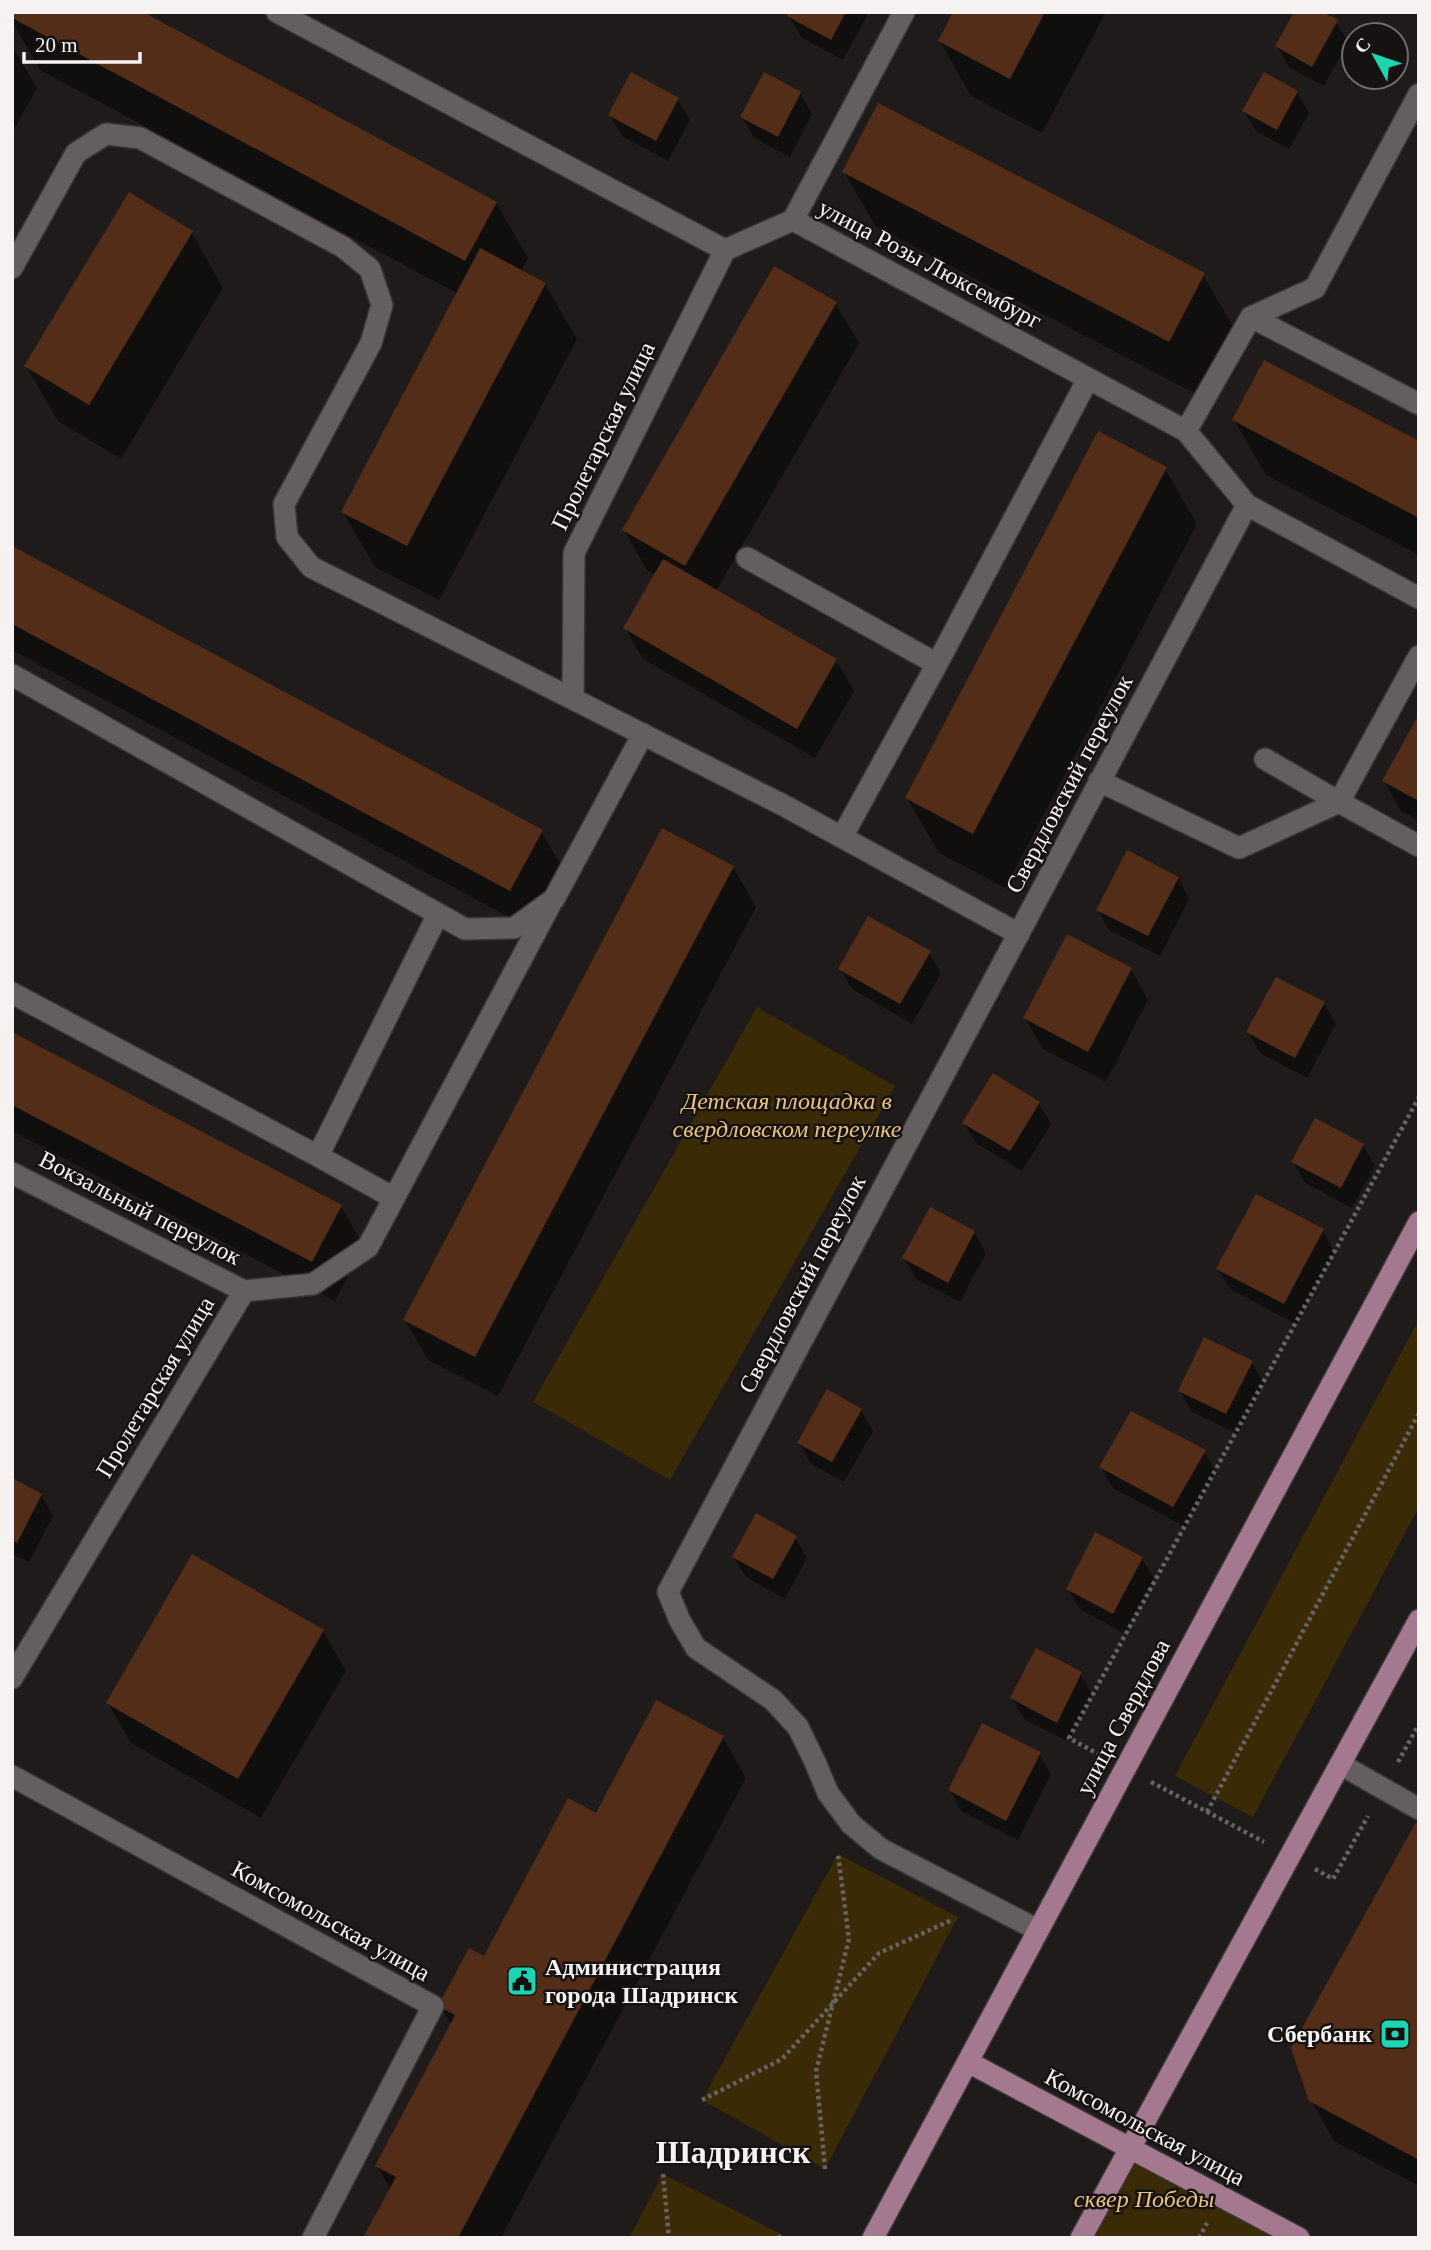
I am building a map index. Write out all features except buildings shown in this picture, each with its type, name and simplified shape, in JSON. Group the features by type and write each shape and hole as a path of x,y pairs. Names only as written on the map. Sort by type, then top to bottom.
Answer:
{"main road":[{"name":"улица Свердлова","path":"873,2238 1419,1222"},
{"path":"1081,2238 1419,1620"},
{"name":"Комсомольская улица","path":"968,2062 1298,2238"}],"street":[{"path":"277,12 725,250"},
{"path":"793,220 904,12"},
{"path":"1186,431 1251,317 1315,288 1419,94"},
{"path":"12,268 76,153 106,134 140,138 343,247 370,270 382,305 371,343 284,504 286,537 311,567 842,837 1019,934"},
{"name":"улица Розы Люксембург","path":"725,250 793,220 1186,431 1247,505 1419,598"},
{"name":"Пролетарская улица","path":"573,699 574,553 725,250"},
{"path":"1251,317 1419,404"},
{"path":"842,837 1088,379"},
{"name":"Свердловский переулок","path":"1038,1930 881,1849 851,1824 828,1793 798,1727 773,1700 696,1648 680,1621 668,1592 1247,505"},
{"path":"747,558 937,664"},
{"path":"1099,781 1239,848 1339,802 1419,656"},
{"path":"12,675 465,929 514,928 554,899"},
{"name":"Пролетарская улица","path":"12,1678 244,1291 313,1284 368,1247 643,734"},
{"path":"1265,759 1419,846"},
{"path":"318,1156 438,914"},
{"path":"12,993 394,1198"},
{"name":"Вокзальный переулок","path":"12,1173 244,1291"},
{"path":"1340,1763 1419,1809"},
{"name":"Комсомольская улица","path":"12,1776 433,2006 313,2238"}],"path":[{"path":"1207,1812 1419,1413"},
{"path":"825,2169 816,2071 849,1939 838,1854"},
{"path":"702,2100 782,2060 879,1953 958,1917"},
{"path":"663,2174 669,2238"}],"green space":[{"name":"Детская площадка в свердловском переулке","path":"757,1007 895,1086 670,1480 533,1402"},
{"path":"1419,1319 1419,1507 1253,1817 1175,1776"},
{"path":"838,1854 958,1917 825,2169 702,2100"},
{"name":"сквер Победы","path":"1128,2149 1296,2238 1081,2238"},
{"path":"663,2174 783,2235 781,2238 629,2238"}],"place":[{"name":"Администрация города Шадринск","path":"522,1981"},
{"name":"Сбербанк","path":"1395,2034"}],"district":[{"name":"Шадринск","path":"733,2152"}]}
